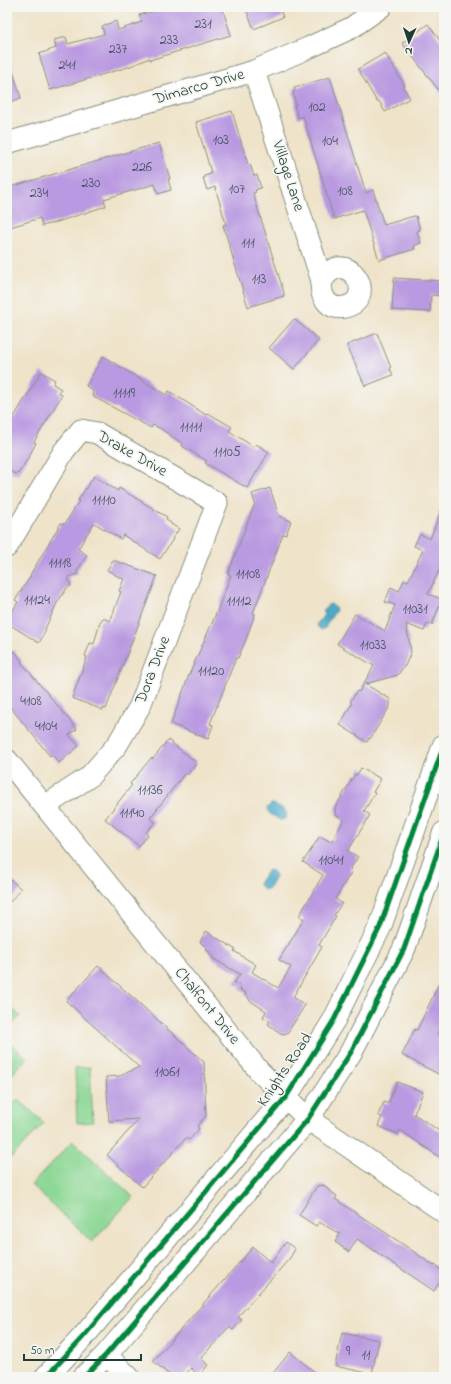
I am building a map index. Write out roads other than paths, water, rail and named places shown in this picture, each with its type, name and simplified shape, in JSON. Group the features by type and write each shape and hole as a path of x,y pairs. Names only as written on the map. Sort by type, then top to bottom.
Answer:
{"main road":[{"name":"Knights Road","path":"46,1377 83,1337 286,1097 334,1020 380,927 444,745"},
{"path":"84,1377 106,1355 308,1119 350,1052 404,949 444,833"}],"street":[{"name":"Dimarco Drive","path":"7,144 254,71 351,28 381,7"},
{"name":"Village Lane","path":"254,71 322,281"},
{"name":"Drake Drive","path":"7,546 64,451 81,430 97,433 218,503"},
{"name":"Dora Drive","path":"45,806 89,778 117,745 140,706 218,503"},
{"name":"Chalfont Drive","path":"7,760 260,1072 308,1119 444,1212"},
{"path":"106,1355 129,1377"}],"water":[{"path":"331,604 336,610 326,627 321,630 317,624 324,615 323,612 328,605"},
{"path":"271,804 284,810 287,814 285,819 280,820 269,813 267,808"},
{"path":"268,870 273,871 276,875 269,888 264,890 259,883"}]}
